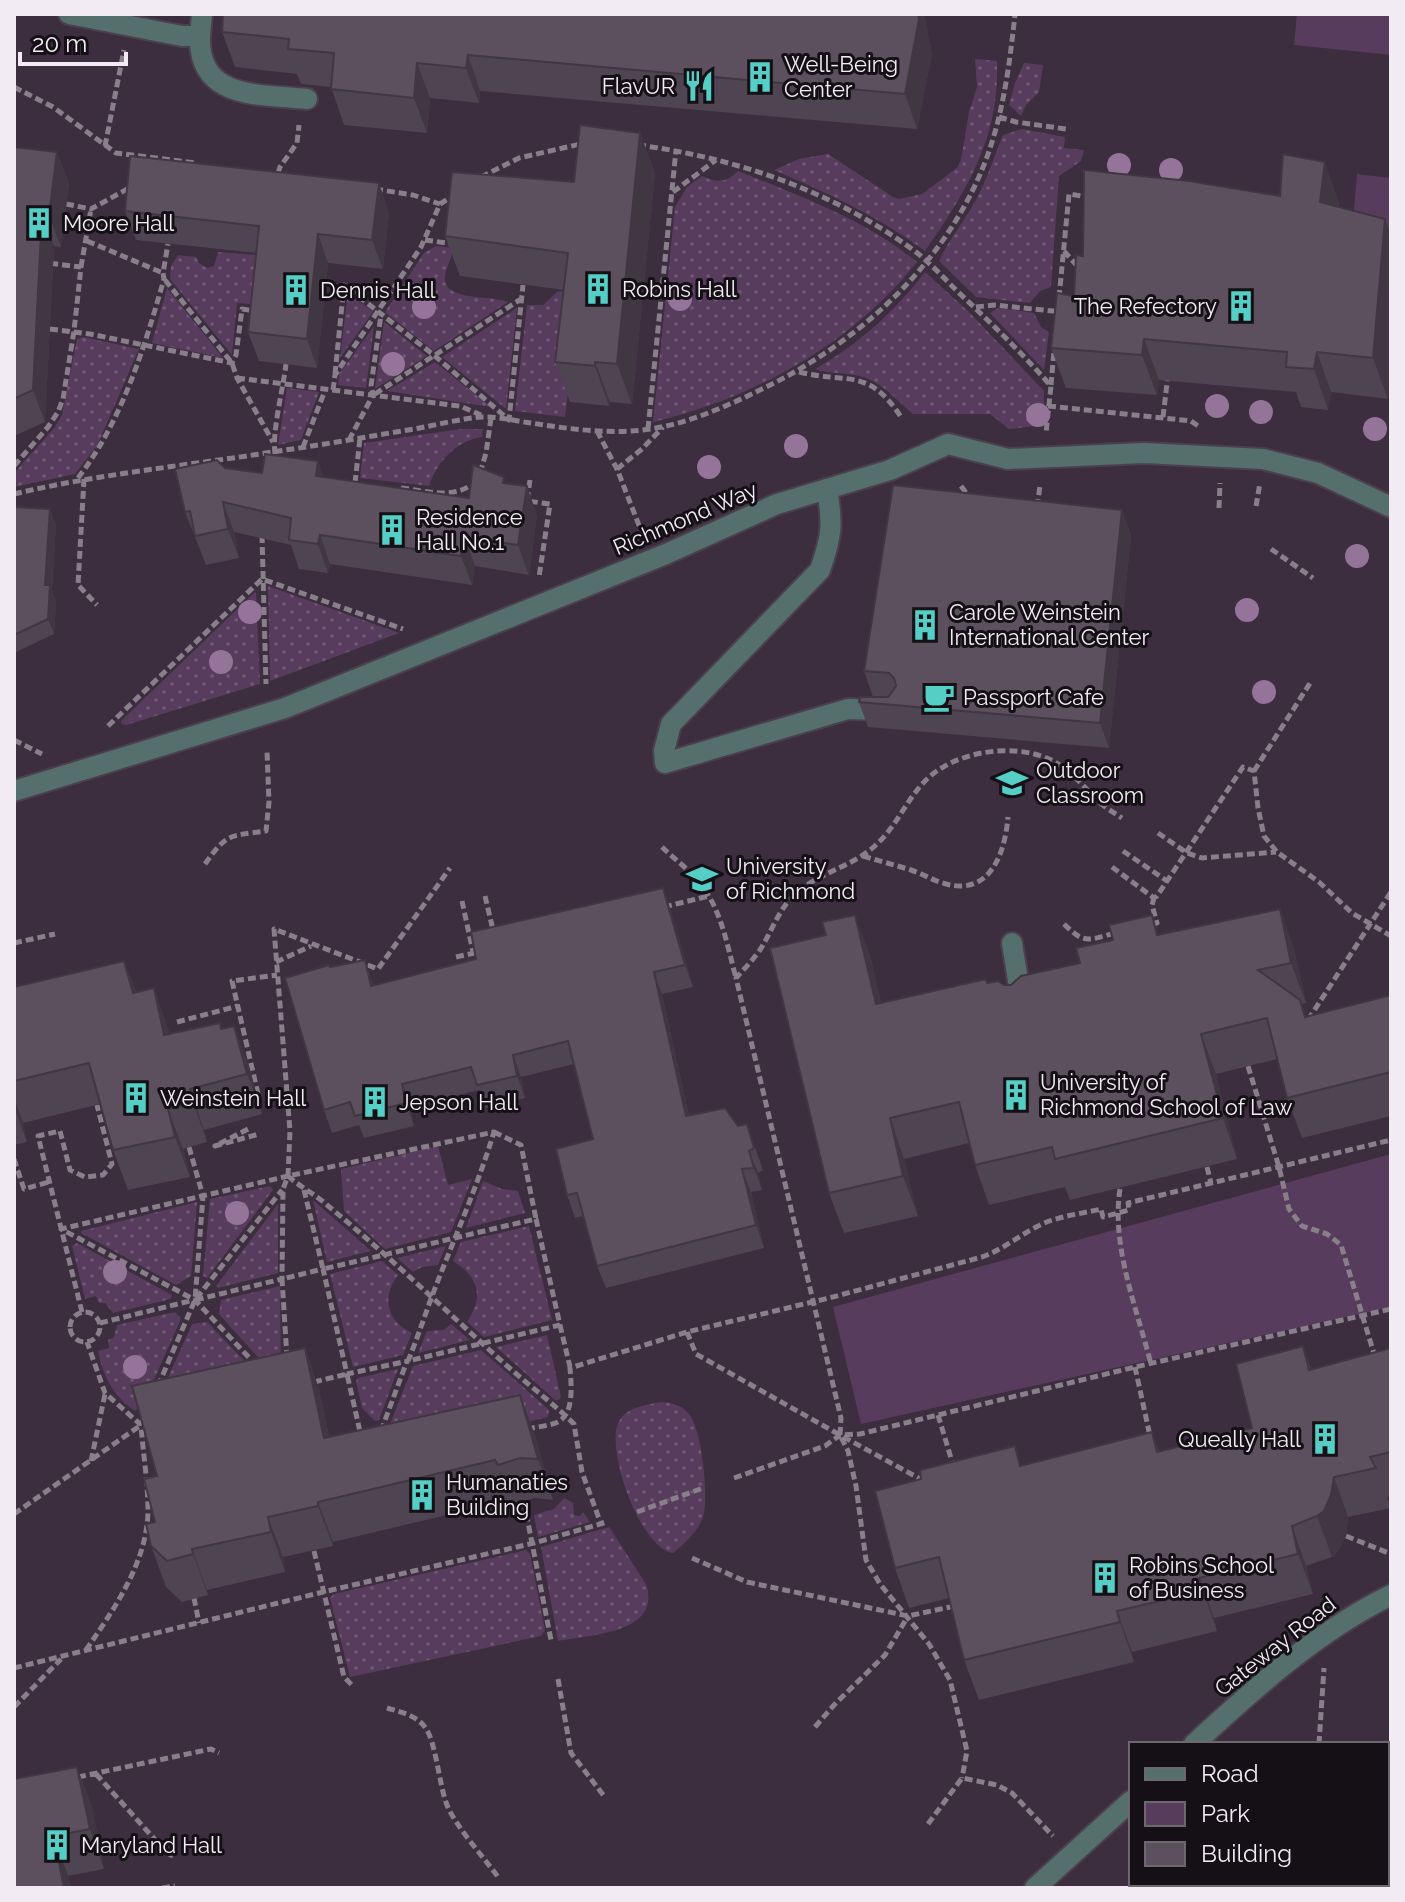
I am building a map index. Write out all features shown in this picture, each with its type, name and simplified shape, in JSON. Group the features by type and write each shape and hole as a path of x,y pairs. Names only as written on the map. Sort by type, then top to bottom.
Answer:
{"street":[{"path":"69,14 182,36 200,36"},
{"path":"202,14 200,36 204,66 221,85 239,91 307,99"},
{"name":"Richmond Way","path":"14,791 285,708 666,554 777,504 890,470 948,444 1008,459 1144,453 1263,459 1318,473 1389,501"},
{"path":"827,489 831,539 820,570 671,724 664,751 665,763 848,709 892,710"},
{"path":"1012,943 1023,1013"},
{"name":"Gateway Road","path":"1196,1742 1307,1646 1363,1609 1391,1595"},
{"path":"1035,1888 1129,1803"}],"path":[{"path":"237,378 460,406 484,417 576,430 630,431 663,427 704,415 798,372 884,309 926,261 970,194 987,156 999,117 1010,63 1015,14"},
{"path":"105,146 125,44"},
{"path":"14,87 53,107 116,153 203,164"},
{"path":"999,117 1066,129"},
{"path":"278,173 297,143 300,121 291,120"},
{"path":"473,183 519,158 592,143"},
{"path":"629,143 676,150 759,171 841,206 887,232 926,261 975,307 1051,386"},
{"path":"648,429 676,150"},
{"path":"141,168 147,158"},
{"path":"672,192 717,159"},
{"path":"264,171 293,176"},
{"path":"66,204 91,209 130,189 136,178"},
{"path":"368,188 413,195 440,204"},
{"path":"335,375 380,313 425,240 440,204 463,189"},
{"path":"1057,327 1069,194 1098,198"},
{"path":"14,466 58,412 74,331 91,209"},
{"path":"425,240 463,245"},
{"path":"87,241 164,276 232,363 237,378 273,442 273,461"},
{"path":"77,479 99,451 145,345 164,276 168,244"},
{"path":"1064,251 1080,269 1084,281"},
{"path":"41,263 81,267"},
{"path":"303,447 335,375 344,285 435,356 509,420"},
{"path":"509,420 523,285"},
{"path":"349,440 373,395 522,299"},
{"path":"975,307 994,305 1071,313"},
{"path":"232,363 236,355 242,309 264,312"},
{"path":"373,395 371,386 380,313"},
{"path":"50,329 74,331 232,363"},
{"path":"1047,427 1055,341"},
{"path":"1163,417 1170,363"},
{"path":"273,442 286,364"},
{"path":"798,372 862,381 885,396 901,417"},
{"path":"1048,406 1191,421 1204,430"},
{"path":"14,494 77,479 275,452 484,417"},
{"path":"397,488 455,494 466,490 475,482 483,467 491,418"},
{"path":"617,469 663,427"},
{"path":"597,430 617,469 642,533"},
{"path":"354,483 360,438"},
{"path":"1219,508 1220,474"},
{"path":"1037,508 1041,477"},
{"path":"1256,506 1261,478"},
{"path":"84,479 78,585 97,605"},
{"path":"530,480 527,501 550,504 538,582"},
{"path":"343,482 368,485"},
{"path":"961,486 976,503"},
{"path":"262,531 266,693"},
{"path":"1271,549 1313,578"},
{"path":"262,579 413,633"},
{"path":"108,726 262,579"},
{"path":"1312,680 1254,771 1264,836 1277,852 1319,882 1352,913 1391,936"},
{"path":"1007,751 1008,737"},
{"path":"14,740 43,754"},
{"path":"205,864 222,840 266,831 269,802 267,751"},
{"path":"736,978 761,948 784,906 797,891 862,856 880,842 919,787 940,769 975,755 1007,751 1032,753 1051,760 1122,818"},
{"path":"1142,927 1157,923 1152,905 1154,898 1243,767 1254,771"},
{"path":"862,856 913,870 944,884 971,884 991,872 997,862 1003,849 1008,817"},
{"path":"1158,833 1187,853 1202,858 1277,852"},
{"path":"662,847 698,879 721,920 841,1418 840,1435 848,1451 856,1486 866,1560 950,1680 967,1751 962,1778 928,1824"},
{"path":"1123,851 1167,881"},
{"path":"1112,867 1154,898"},
{"path":"152,1399 195,1300 283,1189 288,1176 290,1131 274,929 378,969 450,868"},
{"path":"1301,1031 1391,892"},
{"path":"485,896 496,941"},
{"path":"649,910 709,896"},
{"path":"462,901 476,968"},
{"path":"1064,924 1078,938 1085,940 1128,930"},
{"path":"14,943 55,934"},
{"path":"276,962 312,945"},
{"path":"456,957 486,950"},
{"path":"258,1094 232,981 277,975"},
{"path":"177,1022 238,1006"},
{"path":"1248,1066 1289,1209 1302,1226 1327,1234 1341,1245 1365,1315 1378,1366"},
{"path":"82,1312 38,1136 60,1131 70,1170 85,1177 103,1175 112,1164 97,1105"},
{"path":"248,1129 215,1146 259,1134"},
{"path":"378,1440 481,1176 494,1132"},
{"path":"61,1229 494,1132 521,1145 570,1368 572,1395 559,1422 515,1432"},
{"path":"570,1368 687,1332 982,1257 1003,1249 1039,1225 1056,1220 1101,1209 1103,1217 1129,1210 1128,1203 1391,1140"},
{"path":"189,1147 203,1196 195,1300"},
{"path":"192,1156 194,1166"},
{"path":"14,1159 24,1189 49,1182"},
{"path":"1207,1167 1211,1183"},
{"path":"14,1668 534,1543 604,1523 582,1472 574,1424 324,1202 288,1176"},
{"path":"283,1189 282,1279 288,1372"},
{"path":"1120,1189 1116,1213 1122,1252 1151,1364"},
{"path":"304,1190 364,1451"},
{"path":"100,1323 536,1219"},
{"path":"61,1229 195,1300 259,1367"},
{"path":"734,1478 825,1446 840,1435 860,1434 1391,1309"},
{"path":"82,1312 95,1315 100,1323 99,1333 87,1342 77,1340 70,1327 73,1318 82,1312"},
{"path":"303,1384 560,1325"},
{"path":"687,1332 696,1354 938,1488"},
{"path":"87,1342 105,1393 141,1425"},
{"path":"1135,1367 1151,1444"},
{"path":"91,1461 105,1393"},
{"path":"85,1652 127,1586 146,1529 148,1512 141,1425 146,1412"},
{"path":"938,1415 956,1474"},
{"path":"14,1514 141,1425 156,1421"},
{"path":"637,1512 703,1488"},
{"path":"524,1502 551,1640"},
{"path":"1346,1536 1391,1554"},
{"path":"314,1551 344,1677 353,1686"},
{"path":"692,1558 747,1582 908,1616 956,1606"},
{"path":"194,1598 199,1623"},
{"path":"815,1727 885,1655 908,1616"},
{"path":"14,1707 63,1657"},
{"path":"1319,1742 1324,1663"},
{"path":"558,1679 571,1753 604,1796"},
{"path":"387,1708 411,1715 425,1727 430,1735 440,1785 449,1810 498,1877"},
{"path":"68,1779 211,1749 219,1753"},
{"path":"95,1773 173,1856"},
{"path":"962,1778 997,1785 1012,1793 1056,1840"},
{"path":"162,1888 175,1886"}],"shaded area":[{"name":"University of Richmond","path":"14,14 1391,14 1391,1888 14,1888"}],"green space":[{"path":"1297,14 1391,14 1391,55 1294,45"},
{"path":"975,59 997,61 993,114 987,139 967,185 925,251 852,206 774,170 799,159 828,154 893,197 899,199 922,194 957,168 961,160 969,112 977,87"},
{"path":"1024,63 1043,65 1039,92 1026,105 1021,116 1009,105"},
{"path":"1022,129 1065,137 1064,148 1084,150 1081,161 1059,176 1051,287 1040,291 1030,303 976,297 939,261 976,200 1003,135"},
{"path":"738,171 853,221 917,262 863,318 799,364 728,398 653,422 675,207 687,187 702,176 721,181"},
{"path":"1357,174 1391,178 1391,250 1353,220"},
{"path":"436,246 453,248 446,273 447,287 461,294 508,302 434,351 385,312 424,253"},
{"path":"218,252 267,256 262,305 237,303 232,355 170,279 171,266 178,255 196,257 207,268 214,266"},
{"path":"925,272 969,312 1044,391 1043,425 1009,429 990,414 913,414 873,381 815,369 875,326"},
{"path":"167,288 223,358 152,343"},
{"path":"558,291 580,294 565,417 515,411 527,305 543,305"},
{"path":"348,292 373,312 340,358"},
{"path":"517,308 506,409 442,357"},
{"path":"998,308 1034,313 1041,327 1049,332 1044,370 990,313"},
{"path":"384,322 427,356 375,389"},
{"path":"374,326 366,388 338,385 339,374"},
{"path":"83,337 139,349 97,446 75,474 14,487 14,473 62,415 77,339"},
{"path":"435,362 491,407 387,391"},
{"path":"287,388 319,392 301,440 278,445"},
{"path":"461,429 483,429 482,437 464,443 449,454 429,486 360,478 364,443"},
{"path":"268,586 399,633 270,681"},
{"path":"256,591 260,684 122,724 121,721"},
{"path":"438,1146 448,1185 472,1179 451,1232 385,1249 344,1211 341,1169"},
{"path":"1391,1154 1391,1307 861,1424 833,1307"},
{"path":"483,1181 502,1189 518,1191 525,1213 466,1228"},
{"path":"270,1186 273,1190 207,1278 203,1276 210,1199"},
{"path":"313,1200 371,1251 327,1262"},
{"path":"197,1202 191,1276 176,1285 81,1233 81,1231"},
{"path":"278,1204 278,1273 218,1288 216,1286"},
{"path":"529,1226 552,1320 484,1337 467,1322 476,1304 476,1288 469,1274 453,1261 461,1242"},
{"path":"77,1243 172,1295 171,1299 113,1313 105,1303 99,1303 96,1296 85,1299 72,1246"},
{"path":"446,1246 438,1265 413,1272 397,1258"},
{"path":"382,1261 398,1275 388,1300 392,1316 412,1333 403,1355 353,1367 330,1274"},
{"path":"280,1286 281,1374 274,1375 219,1314 221,1300"},
{"path":"175,1312 181,1319 144,1402 135,1411 110,1385 98,1351 109,1348 108,1340 114,1337 117,1325"},
{"path":"207,1322 265,1382 155,1407 192,1324"},
{"path":"451,1324 470,1340 418,1353 427,1331 444,1330"},
{"path":"547,1335 561,1397 559,1400 555,1400 496,1347"},
{"path":"481,1350 549,1410 548,1417 418,1448 388,1429 413,1366"},
{"path":"398,1369 379,1420 375,1421 362,1408 356,1381"},
{"path":"661,1402 683,1408 694,1422 705,1483 702,1520 693,1534 673,1553 661,1547 637,1516 620,1471 616,1449 616,1431 621,1418 634,1408"},
{"path":"564,1498 573,1503 574,1515 580,1516 583,1512 590,1522 538,1537 534,1515 554,1509"},
{"path":"609,1527 646,1584 648,1600 644,1613 620,1629 558,1641 541,1547"},
{"path":"526,1550 530,1554 545,1630 541,1636 350,1677 330,1598 334,1594"}],"building":[{"path":"223,14 918,14 919,19 905,94 468,55 466,68 417,63 414,98 331,89 334,53 288,49 289,39 222,32"},
{"path":"580,125 640,133 617,364 595,362 595,366 555,362 568,253 445,236 452,172 574,182"},
{"path":"14,147 57,152 49,215 42,214 33,390 14,399"},
{"name":"The Refectory","path":"1283,154 1325,162 1320,202 1385,219 1373,358 1317,352 1314,369 1286,367 1287,352 1144,339 1142,355 1051,348 1057,293 1074,296 1076,255 1083,256 1084,170 1189,181 1280,196"},
{"path":"130,156 379,183 372,240 318,234 307,339 248,332 259,226 125,211"},
{"path":"265,454 318,461 316,476 469,498 473,465 504,477 503,483 527,486 518,545 464,537 461,556 320,535 318,544 289,540 291,518 223,502 228,529 195,536 190,511 185,512 175,469 217,460 225,468 262,473"},
{"name":"Carole Weinstein International Center","path":"893,485 1122,510 1100,723 859,702 860,697 888,697 896,686 889,673 864,671"},
{"path":"14,507 50,509 45,585 50,585 48,619 14,635"},
{"name":"Jepson Hall","path":"663,888 685,965 654,972 686,1116 725,1108 738,1126 747,1124 754,1148 749,1151 754,1168 742,1169 756,1225 597,1266 577,1193 567,1195 556,1149 593,1139 568,1041 513,1055 517,1076 477,1085 471,1067 402,1084 406,1103 355,1116 350,1102 324,1110 285,978 329,965 365,960 371,986 476,959 471,932"},
{"name":"University of Richmond School of Law","path":"1280,909 1291,963 1258,970 1300,1000 1305,1017 1391,995 1391,1072 1287,1098 1267,1018 1201,1034 1223,1118 1055,1159 1052,1147 975,1165 959,1102 890,1118 903,1176 829,1193 770,948 826,935 822,922 855,915 876,1004 986,979 987,983 998,981 1011,985 1021,976 1080,963 1076,948 1113,940 1109,925 1152,915 1157,935"},
{"path":"124,961 133,993 154,988 164,1035 220,1023 221,1029 234,1026 247,1074 190,1089 193,1102 168,1109 175,1137 113,1150 89,1063 14,1081 14,987"},
{"path":"1303,1346 1309,1370 1391,1348 1391,1452 1370,1457 1376,1468 1334,1477 1324,1511 1292,1526 1298,1554 1199,1578 1203,1591 1117,1611 1120,1622 964,1660 939,1557 895,1568 875,1491 921,1479 920,1470 1015,1446 1020,1466 1152,1432 1157,1452 1252,1428 1236,1364"},
{"path":"305,1348 324,1438 520,1395 538,1459 520,1458 498,1465 495,1460 318,1502 318,1506 268,1517 271,1532 192,1549 193,1554 167,1561 151,1546 146,1524 155,1522 144,1479 157,1476 132,1386"},
{"path":"77,1767 90,1829 54,1836 64,1888 14,1888 14,1779"}],"place":[{"name":"Well-Being Center","path":"760,77"},
{"name":"FlavUR","path":"699,86"},
{"name":"Moore Hall","path":"39,223"},
{"name":"Robins Hall","path":"598,289"},
{"name":"Dennis Hall","path":"296,290"},
{"name":"The Refectory","path":"1241,306"},
{"name":"Residence Hall No.1","path":"392,530"},
{"name":"Carole Weinstein International Center","path":"925,625"},
{"name":"Passport Cafe","path":"939,697"},
{"name":"Outdoor Classroom","path":"1012,783"},
{"name":"University of Richmond","path":"702,879"},
{"name":"University of Richmond School of Law","path":"1016,1095"},
{"name":"Weinstein Hall","path":"136,1098"},
{"name":"Jepson Hall","path":"375,1102"},
{"name":"Queally Hall","path":"1325,1439"},
{"name":"Humanaties Building","path":"422,1495"},
{"name":"Robins School of Business","path":"1105,1578"},
{"name":"Maryland Hall","path":"57,1845"}]}
